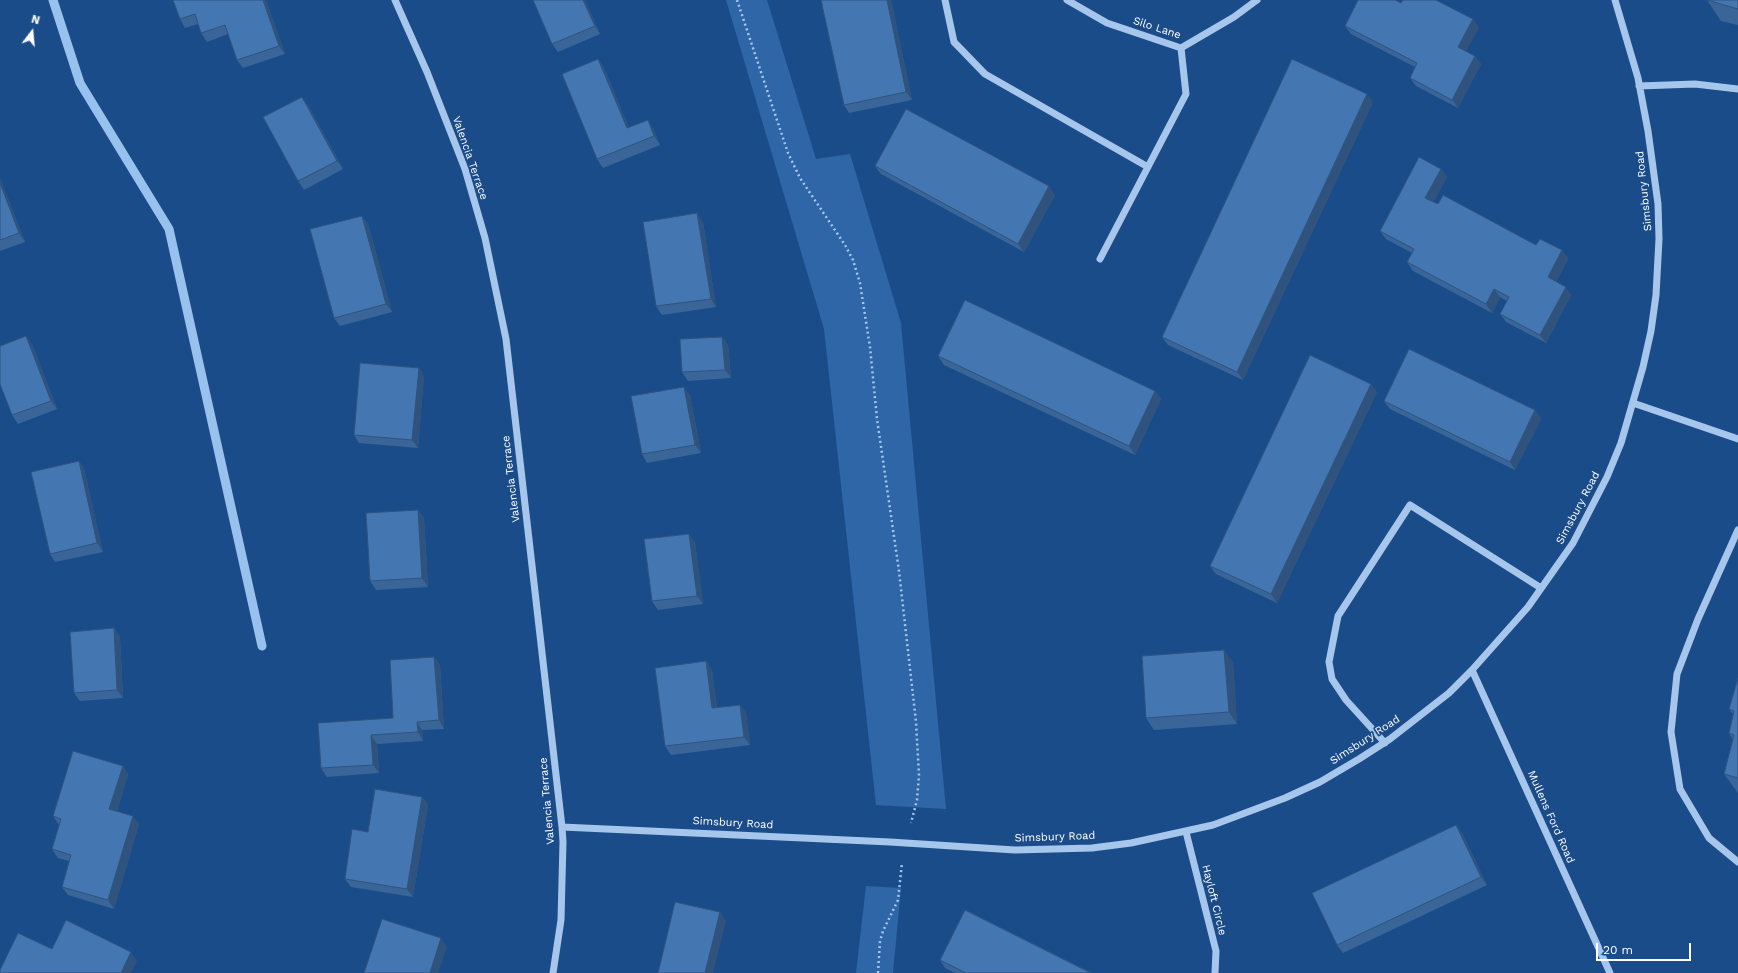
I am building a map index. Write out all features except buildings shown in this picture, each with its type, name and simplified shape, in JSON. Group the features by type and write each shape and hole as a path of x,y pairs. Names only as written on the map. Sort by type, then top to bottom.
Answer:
{"street":[{"name":"Valencia Terrace","path":"395,0 427,72 465,169 485,238 504,331 562,826 561,920 553,973"},
{"path":"945,0 954,42 985,74 1148,167"},
{"name":"Silo Lane","path":"1067,0 1107,23 1181,48 1234,17 1258,0"},
{"name":"Simsbury Road","path":"562,826 890,842 1015,850 1092,848 1131,843 1213,825 1285,798 1326,778 1385,743 1449,693 1528,608 1573,543 1607,477 1621,443 1643,367 1651,331 1656,295 1659,239 1657,196 1648,131 1639,86 1615,0"},
{"path":"1100,259 1186,94 1181,48"},
{"path":"1639,86 1695,84 1738,90"},
{"path":"1633,403 1738,439"},
{"path":"1385,743 1346,700 1332,680 1329,662 1338,616 1410,505 1541,588"},
{"path":"1738,530 1698,619 1677,674 1671,732 1680,789 1709,838 1738,862"},
{"name":"Mullens Ford Road","path":"1472,670 1610,973"},
{"name":"Hayloft Circle","path":"1186,832 1216,951 1215,973"}],"path":[{"path":"737,0 788,153 800,178 853,260 860,284 870,347 877,419 899,571 916,722 919,781 910,824"},
{"path":"878,973 880,941 883,931 898,900 903,862"}],"shaded area":[{"path":"726,0 767,0 816,159 850,154 901,323 946,809 876,805 824,329"},
{"path":"866,886 901,888 893,973 856,973"}],"waterway":[{"path":"53,0 80,83 169,229 262,646"}]}
